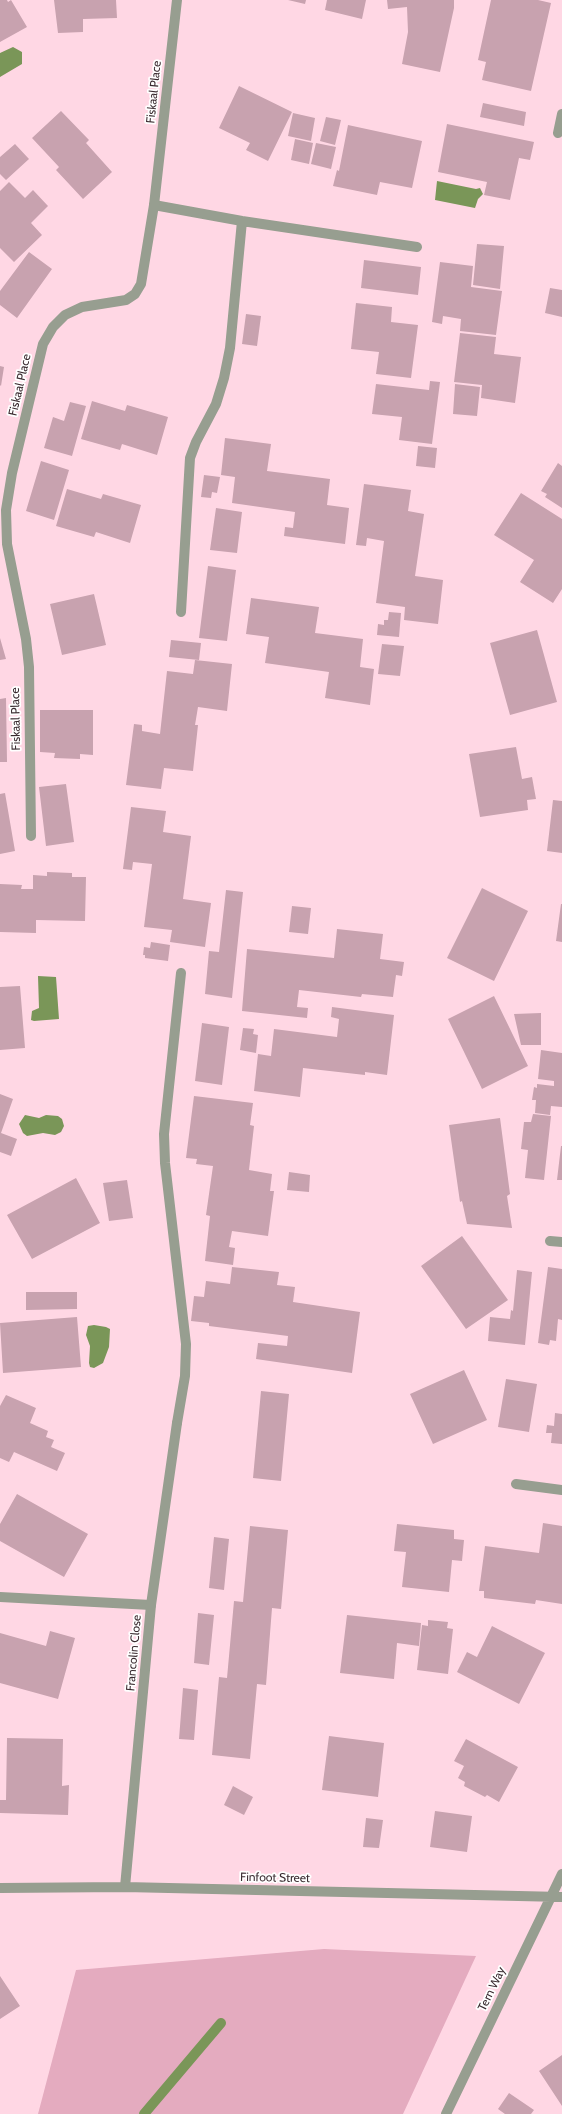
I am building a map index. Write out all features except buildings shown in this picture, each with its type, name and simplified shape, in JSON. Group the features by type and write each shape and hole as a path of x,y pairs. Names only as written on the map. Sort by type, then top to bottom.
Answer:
{"street":[{"name":"Fiskaal Place","path":"31,836 29,667 26,639 6,544 6,510 12,473 43,344 53,327 65,315 82,307 126,300 134,294 141,284 154,205 177,0"},
{"path":"558,133 562,114"},
{"path":"154,205 242,222 417,247"},
{"path":"181,612 190,458 196,442 216,404 224,378 230,348 242,222"},
{"name":"Francolin Close","path":"125,1887 151,1605 177,1424 186,1376 186,1344 165,1163 164,1134 181,973"},
{"path":"550,1241 562,1242"},
{"path":"516,1484 562,1490"},
{"path":"0,1597 151,1605"},
{"name":"Tern Way","path":"446,2114 562,1874"},
{"name":"Finfoot Street","path":"0,1888 125,1887 562,1897"}],"shaded area":[{"path":"13,47 22,52 22,64 0,77 0,53"},
{"path":"437,181 476,189 480,188 483,194 478,199 475,208 435,200"},
{"path":"38,976 56,977 59,1019 31,1020 32,1011 39,1008"},
{"path":"25,1115 39,1118 46,1115 58,1116 62,1119 64,1126 61,1132 55,1135 43,1133 27,1136 23,1133 19,1124"},
{"path":"94,1325 110,1329 109,1347 103,1363 94,1368 90,1367 89,1363 90,1346 86,1335 88,1326"},
{"path":"324,1949 476,1956 403,2114 38,2114 76,1970"}],"waterway":[{"path":"144,2114 221,2023"}]}
